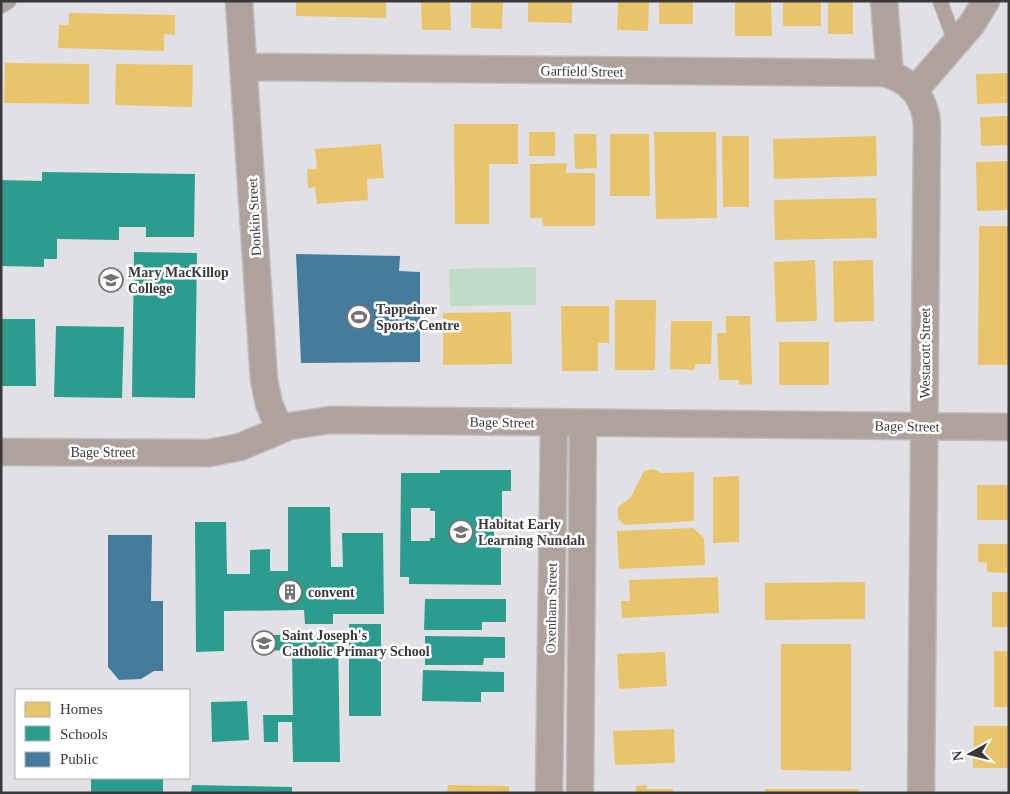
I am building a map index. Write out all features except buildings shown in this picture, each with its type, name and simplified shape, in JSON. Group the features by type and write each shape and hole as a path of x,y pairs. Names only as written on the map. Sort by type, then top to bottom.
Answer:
{"street":[{"name":"Donkin Street","path":"239,1 245,67 264,380 269,404 280,430"},
{"path":"884,1 890,75"},
{"path":"915,90 972,24 986,1"},
{"name":"Garfield Street","path":"245,67 890,75 915,90"},
{"name":"Westacott Street","path":"915,90 926,116 921,793"},
{"name":"Bage Street","path":"1,452 209,453 240,448 303,422 330,420 1009,427"},
{"name":"Oxenham Street","path":"549,793 554,423"},
{"path":"580,793 583,423"}],"lane":[{"path":"1,6 9,1"},
{"path":"940,1 956,44"}],"green space":[{"path":"536,267 536,305 450,306 449,269"}],"place":[{"name":"Mary MacKillop College","path":"111,280"},
{"name":"Tappeiner Sports Centre","path":"359,317"},
{"name":"Habitat Early Learning Nundah","path":"461,532"},
{"name":"convent","path":"290,592"},
{"name":"Saint Joseph's Catholic Primary School","path":"264,643"}]}
